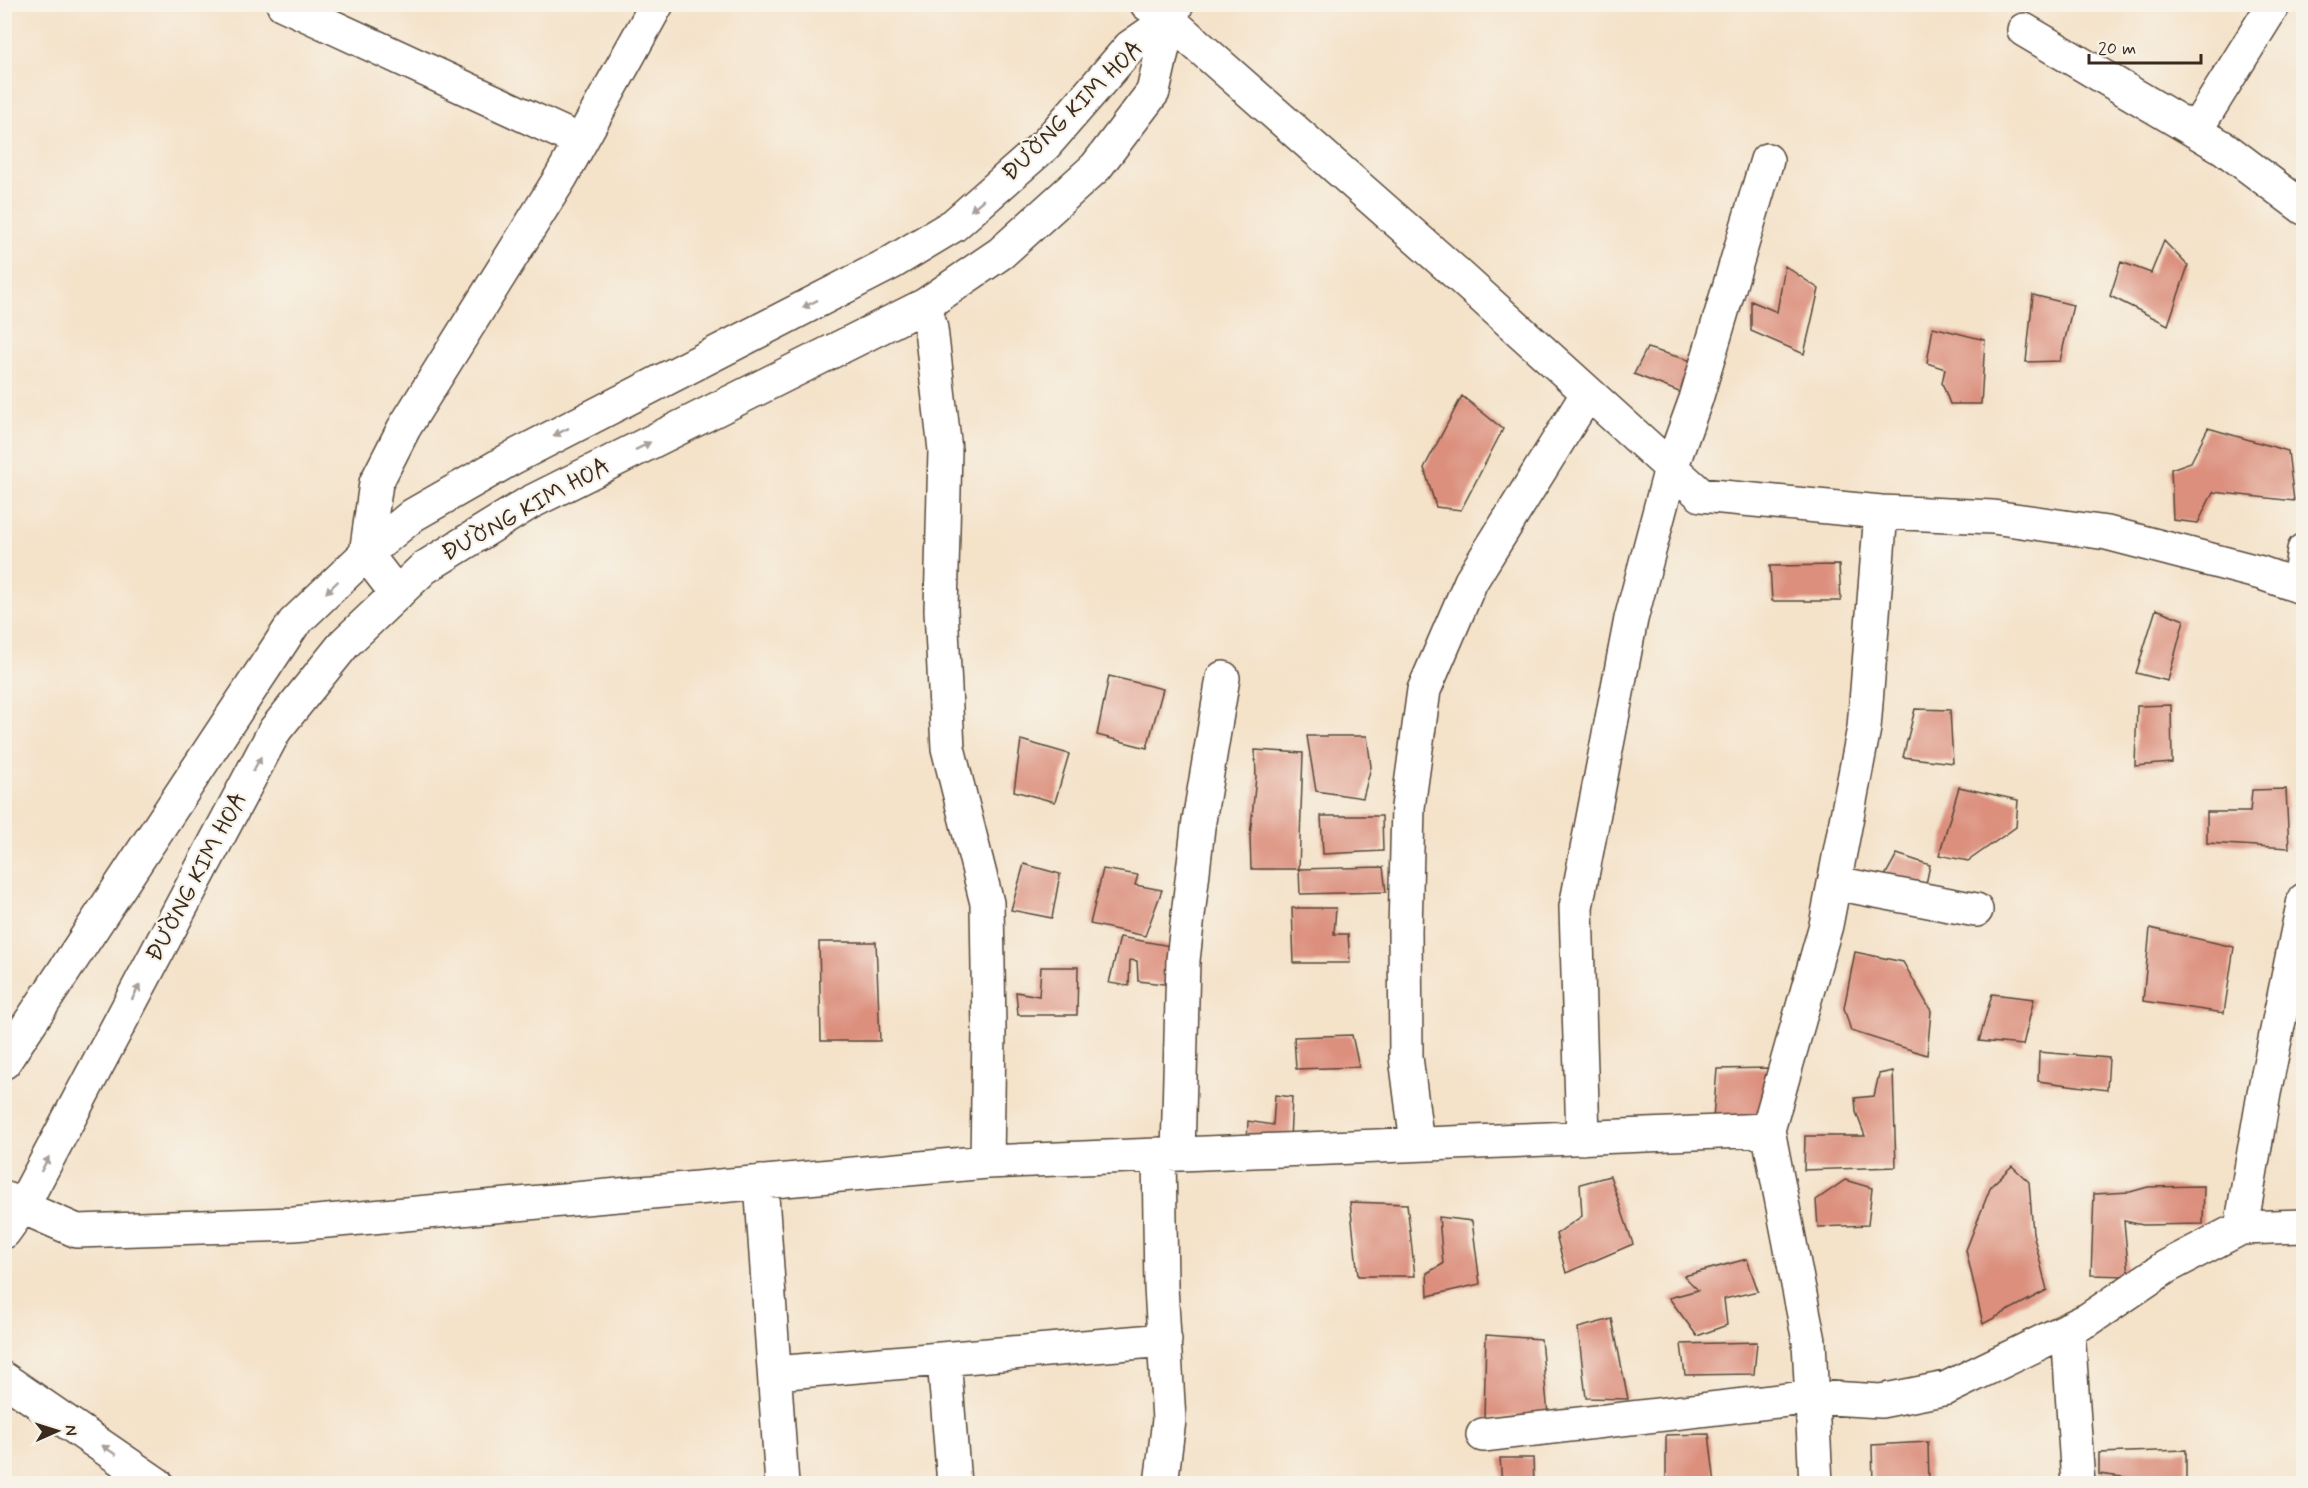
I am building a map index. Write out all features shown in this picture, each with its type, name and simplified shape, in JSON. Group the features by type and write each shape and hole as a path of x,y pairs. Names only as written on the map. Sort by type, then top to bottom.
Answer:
{"street":[{"path":"283,4 580,141"},
{"path":"397,594 366,554 376,483 404,428 561,177 657,4"},
{"path":"2194,131 2274,4"},
{"path":"1164,10 1701,495 1881,512 1993,517 2107,532 2261,573 2301,587 2304,550"},
{"name":"ĐƯỜNG KIM HOA","path":"10,1212 275,730 345,643 424,568 529,503 924,305 1002,253 1096,166 1153,92 1164,10"},
{"name":"ĐƯỜNG KIM HOA","path":"4,1062 294,623 366,554 413,515 514,457 891,263 954,225 1046,144 1164,10"},
{"path":"2024,30 2224,148 2304,208"},
{"path":"1583,1138 1576,907 1631,619 1671,468 1696,399 1767,160"},
{"path":"924,305 932,329 945,450 940,610 948,747 987,903 989,1031 987,1161"},
{"path":"1417,1144 1406,1057 1405,931 1408,807 1424,690 1471,581 1587,393"},
{"path":"1816,1484 1809,1341 1768,1130 1826,925 1864,728 1881,512"},
{"path":"1161,1484 1169,1420 1161,1287 1168,1154 1183,960 1198,827 1223,678"},
{"path":"1835,883 1976,910"},
{"path":"2241,1228 2264,1094 2304,900"},
{"path":"10,1212 77,1231 294,1224 987,1161 1768,1130"},
{"path":"762,1182 782,1484"},
{"path":"1483,1434 1813,1397 1881,1401 1947,1388 2089,1319 2166,1267 2241,1228 2304,1226"},
{"path":"2068,1329 2078,1484"},
{"path":"775,1373 1165,1340"},
{"path":"944,1359 954,1484"},
{"path":"4,1379 158,1484"}],"building":[{"path":"2164,241 2188,266 2168,325 2110,296 2121,262 2151,273"},
{"path":"1785,266 1819,289 1804,354 1751,331 1751,301 1777,312"},
{"path":"2033,295 2073,305 2060,361 2026,362"},
{"path":"1933,327 1985,340 1981,404 1950,404 1942,383 1945,369 1927,363"},
{"path":"1647,348 1699,363 1689,396 1634,374"},
{"path":"1462,396 1503,429 1461,510 1436,507 1424,468"},
{"path":"2208,428 2288,451 2294,501 2213,492 2198,523 2173,520 2171,469 2191,462"},
{"path":"1839,565 1841,601 1772,601 1770,566"},
{"path":"2156,609 2184,620 2168,681 2136,673"},
{"path":"1109,676 1163,689 1147,748 1097,735"},
{"path":"2171,705 2172,763 2135,766 2137,706"},
{"path":"1915,709 1950,710 1953,763 1903,757"},
{"path":"1307,736 1367,736 1371,767 1363,798 1316,791"},
{"path":"1021,740 1069,754 1055,802 1014,791"},
{"path":"1255,750 1303,753 1299,869 1251,869 1250,836 1256,777"},
{"path":"1959,787 2018,800 2016,827 1968,861 1939,855"},
{"path":"2286,789 2289,848 2207,843 2207,812 2250,812 2252,790"},
{"path":"1321,816 1382,816 1383,851 1323,854"},
{"path":"1897,854 1930,865 1924,894 1880,885"},
{"path":"1024,864 1060,874 1052,918 1011,910"},
{"path":"1383,867 1386,892 1300,894 1299,869"},
{"path":"1103,869 1138,875 1135,885 1162,890 1145,936 1090,924"},
{"path":"1292,908 1336,908 1334,934 1348,934 1350,963 1294,963"},
{"path":"2150,928 2234,947 2224,1013 2143,1001"},
{"path":"1120,937 1176,947 1172,985 1138,981 1137,961 1130,960 1129,986 1109,983"},
{"path":"819,942 876,942 880,1041 821,1041"},
{"path":"1855,952 1903,962 1931,1011 1927,1055 1851,1031 1844,1008"},
{"path":"1041,967 1078,967 1077,1015 1018,1015 1016,992 1039,996"},
{"path":"1992,994 2034,999 2023,1045 1979,1041"},
{"path":"1352,1035 1359,1067 1296,1069 1294,1037"},
{"path":"2039,1052 2109,1058 2107,1090 2038,1081"},
{"path":"1768,1068 1761,1129 1712,1132 1717,1069"},
{"path":"1893,1071 1896,1167 1804,1170 1805,1136 1865,1136 1856,1112 1855,1098 1874,1096 1879,1074"},
{"path":"1275,1095 1292,1097 1290,1139 1247,1144 1248,1121 1273,1125"},
{"path":"2012,1166 2029,1182 2033,1233 2047,1290 1983,1324 1966,1250 1991,1186"},
{"path":"1610,1176 1633,1244 1566,1273 1556,1234 1582,1216 1580,1184"},
{"path":"1845,1180 1872,1188 1868,1225 1818,1227 1816,1200"},
{"path":"2204,1186 2203,1224 2143,1225 2124,1221 2129,1276 2091,1275 2094,1194 2130,1192 2148,1187"},
{"path":"1350,1202 1407,1204 1415,1276 1358,1276"},
{"path":"1439,1217 1472,1221 1480,1284 1428,1296 1427,1273 1443,1264"},
{"path":"1747,1259 1758,1291 1724,1299 1727,1325 1697,1336 1669,1298 1698,1290 1684,1276"},
{"path":"1612,1319 1628,1399 1586,1398 1578,1328"},
{"path":"1486,1335 1541,1339 1548,1415 1484,1418"},
{"path":"1757,1342 1754,1374 1685,1375 1681,1344"},
{"path":"1709,1434 1715,1484 1666,1484 1666,1435"},
{"path":"1928,1442 1929,1484 1873,1484 1872,1445"},
{"path":"2186,1450 2186,1482 2180,1484 2156,1484 2154,1481 2099,1474 2099,1453"},
{"path":"1500,1458 1533,1458 1534,1484 1502,1484"}]}
